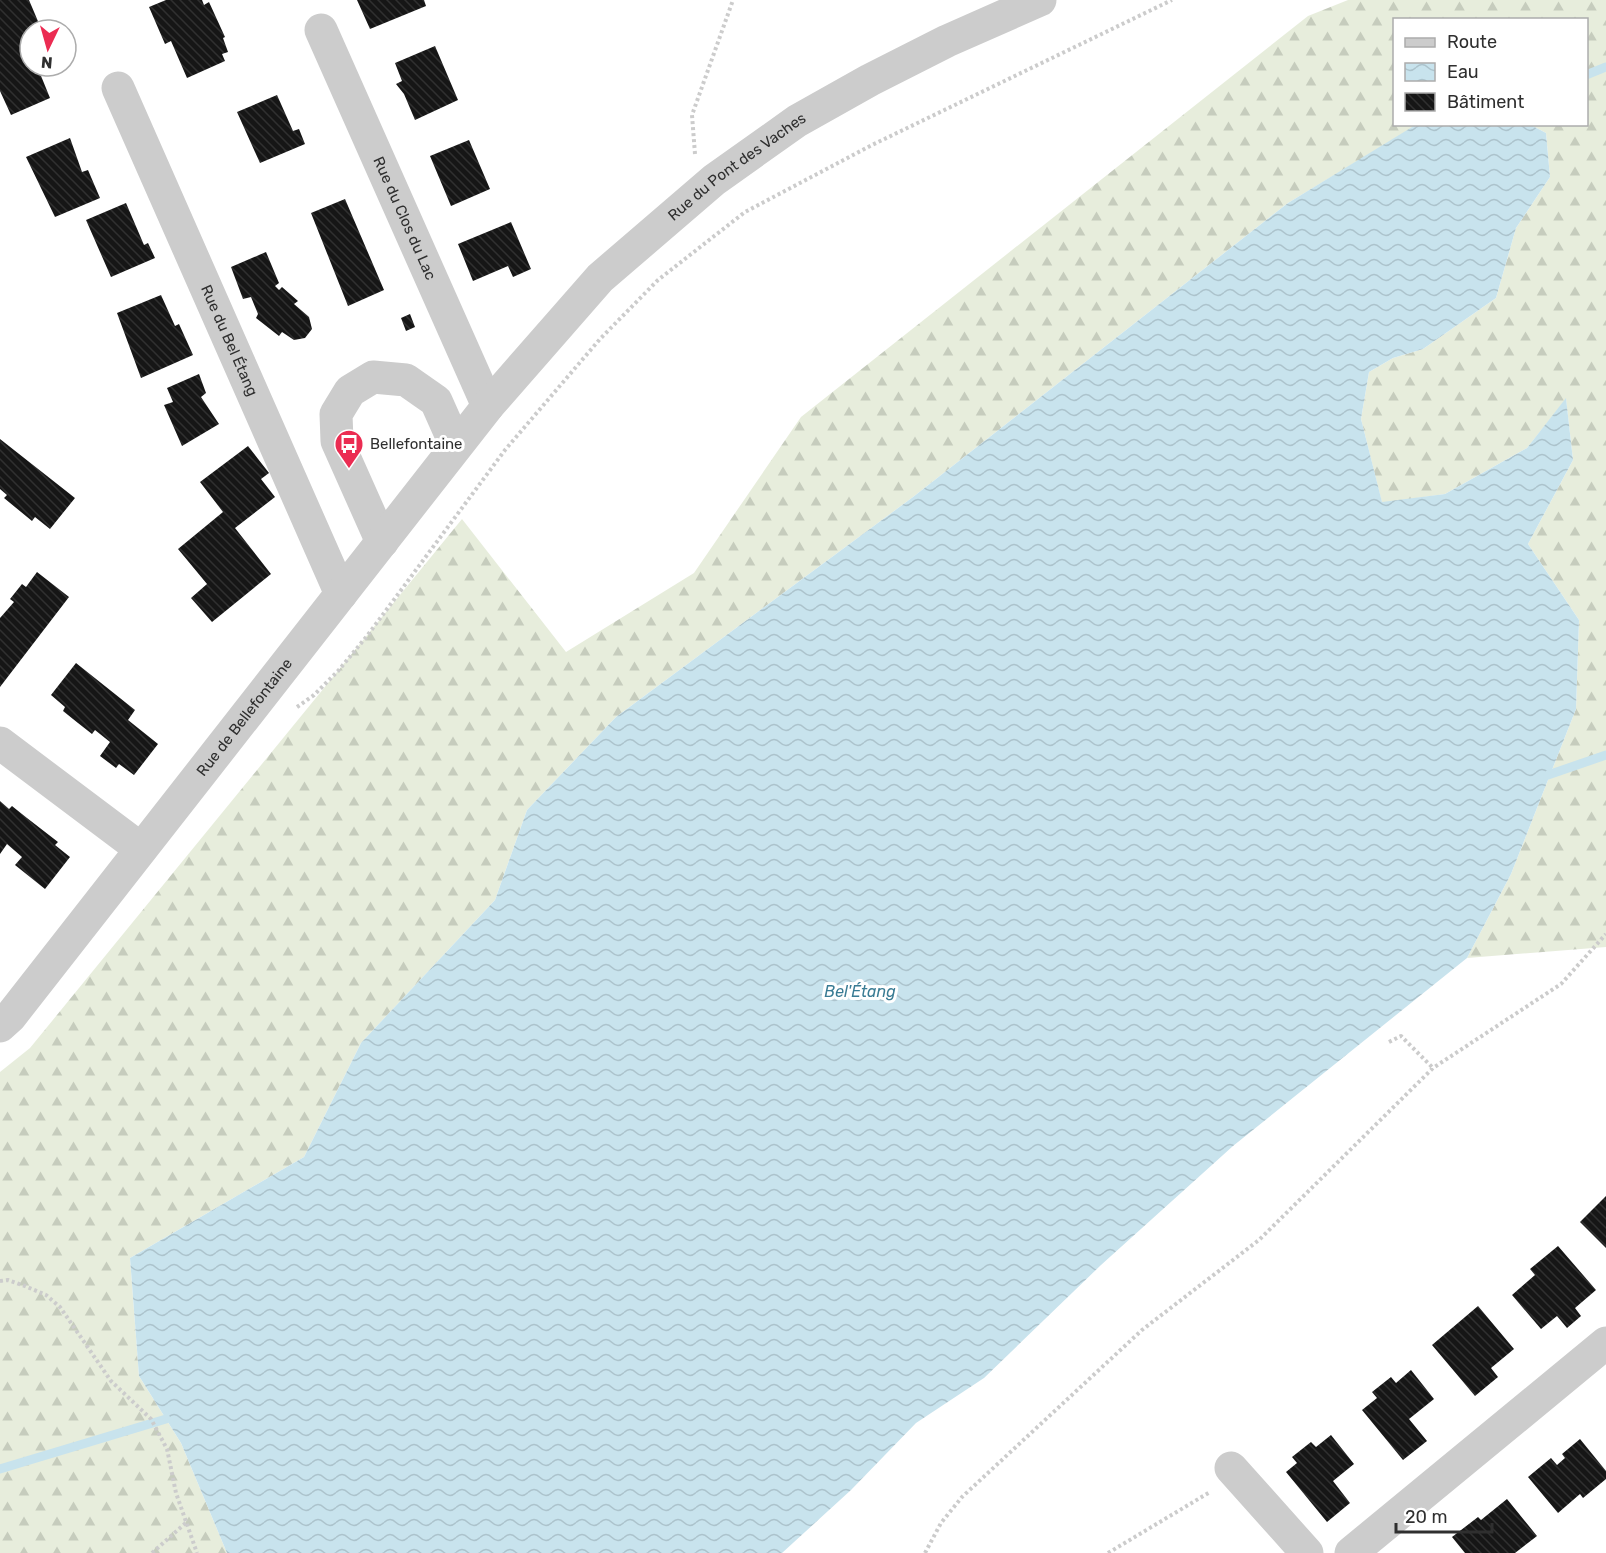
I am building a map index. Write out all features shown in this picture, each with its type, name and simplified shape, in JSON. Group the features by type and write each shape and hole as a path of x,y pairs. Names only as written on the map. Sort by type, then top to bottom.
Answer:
{"street":[{"name":"Rue du Pont des Vaches","path":"488,406 600,278 697,194 797,122 870,80 947,41 1040,0"},
{"name":"Rue du Clos du Lac","path":"321,30 488,406"},
{"name":"Rue du Bel Étang","path":"118,88 340,594"},
{"path":"382,542 337,441 336,414 350,391 373,377 406,380 435,400 456,446"},
{"name":"Rue de Bellefontaine","path":"0,1026 10,1017 488,406"},
{"path":"0,743 141,849"},
{"path":"1351,1553 1606,1343"},
{"path":"1240,1479 1307,1553"}],"path":[{"path":"697,194 692,115 733,0"},
{"path":"295,708 314,695 345,662 505,450 600,339 667,273 745,212 872,145 1172,0"},
{"path":"925,1553 941,1523 982,1478 1142,1330 1259,1240 1433,1068 1561,984 1606,934"},
{"path":"1389,1042 1401,1036 1433,1068"},
{"path":"0,1281 8,1280 46,1295 60,1307 111,1380 152,1419 167,1449 176,1493 188,1521 197,1553"},
{"path":"1108,1553 1210,1492 1240,1479"},
{"path":"152,1553 188,1521"}],"green space":[{"path":"1348,0 1606,0 1606,947 1467,958 1511,874 1576,709 1579,620 1528,544 1573,460 1566,399 1527,448 1445,494 1382,503 1361,419 1369,372 1393,358 1423,349 1496,298 1516,228 1550,177 1546,133 1533,126 1588,126 1588,18 1393,18 1393,126 1415,126 1288,203 913,497 616,717 527,810 495,900 361,1043 304,1157 130,1258 139,1376 181,1443 227,1553 0,1553 0,1072 30,1048 462,519 566,652 694,573 801,417 1308,16"}],"water":[{"name":"Bel'Étang","path":"1414,126 1533,126 1546,133 1550,177 1516,228 1496,298 1423,349 1393,358 1369,372 1361,419 1382,502 1445,494 1527,448 1566,398 1573,460 1528,544 1579,620 1576,709 1511,874 1467,958 1233,1146 1101,1265 984,1378 916,1423 851,1490 782,1553 227,1553 181,1443 139,1376 130,1258 304,1157 361,1043 495,900 527,810 616,717 913,497 1288,203"}],"building":[{"path":"0,0 29,0 37,18 18,18 18,78 42,78 50,98 11,115 0,91"},
{"path":"166,0 202,0 204,5 209,2 225,37 223,38 228,52 222,54 225,61 187,78 171,41 165,44 149,7"},
{"path":"357,0 424,0 426,6 370,29"},
{"path":"435,46 458,100 415,120 404,94 396,84 402,81 395,63"},
{"path":"277,95 293,131 299,129 305,144 260,163 237,112"},
{"path":"70,138 82,172 88,170 100,198 55,217 26,157"},
{"path":"469,140 490,189 451,206 430,156"},
{"path":"345,199 384,290 348,306 311,213"},
{"path":"126,203 144,245 148,243 155,258 111,277 86,220"},
{"path":"511,222 531,269 513,277 508,266 473,281 458,244"},
{"path":"266,252 279,283 275,286 279,290 282,287 298,301 294,304 309,317 312,329 305,338 294,340 282,332 279,336 256,318 258,314 251,297 243,299 231,267"},
{"path":"161,295 175,326 179,324 193,355 141,378 117,313"},
{"path":"410,314 415,327 406,331 401,318"},
{"path":"199,374 206,393 201,397 219,424 182,446 164,405 173,402 167,388"},
{"path":"0,439 75,498 50,529 35,517 32,521 4,498 7,495 0,489"},
{"path":"248,446 269,473 261,479 275,497 235,528 271,574 212,622 191,598 207,584 178,549 223,512 200,482"},
{"path":"37,572 69,597 0,687 0,618 14,602 10,599 22,584 26,587"},
{"path":"76,663 135,710 128,720 158,744 134,775 119,764 116,768 100,756 110,742 95,730 92,734 78,723 63,711 65,707 51,695"},
{"path":"0,801 9,809 12,806 58,842 55,845 70,857 45,889 15,865 22,857 7,844 0,854"},
{"path":"1606,1196 1606,1248 1580,1222"},
{"path":"1558,1246 1596,1290 1575,1308 1581,1316 1567,1328 1557,1316 1541,1329 1512,1295 1535,1275 1530,1269"},
{"path":"1478,1306 1514,1349 1491,1368 1498,1377 1475,1396 1432,1345"},
{"path":"1411,1370 1434,1399 1409,1419 1427,1441 1403,1460 1362,1410 1377,1398 1372,1392 1391,1377 1396,1383"},
{"path":"1331,1435 1354,1464 1333,1481 1350,1503 1327,1522 1286,1472 1297,1463 1292,1457 1311,1442 1316,1447"},
{"path":"1580,1439 1606,1471 1606,1479 1583,1498 1580,1494 1558,1513 1528,1477 1551,1458 1557,1465 1565,1458 1562,1454"},
{"path":"1507,1499 1537,1536 1515,1553 1465,1553 1452,1537 1478,1517 1481,1520"}],"waterway":[{"path":"1588,74 1606,67"},
{"path":"1548,775 1606,755"},
{"path":"0,1469 166,1419"}],"place":[{"name":"Bellefontaine","path":"349,470"}]}
